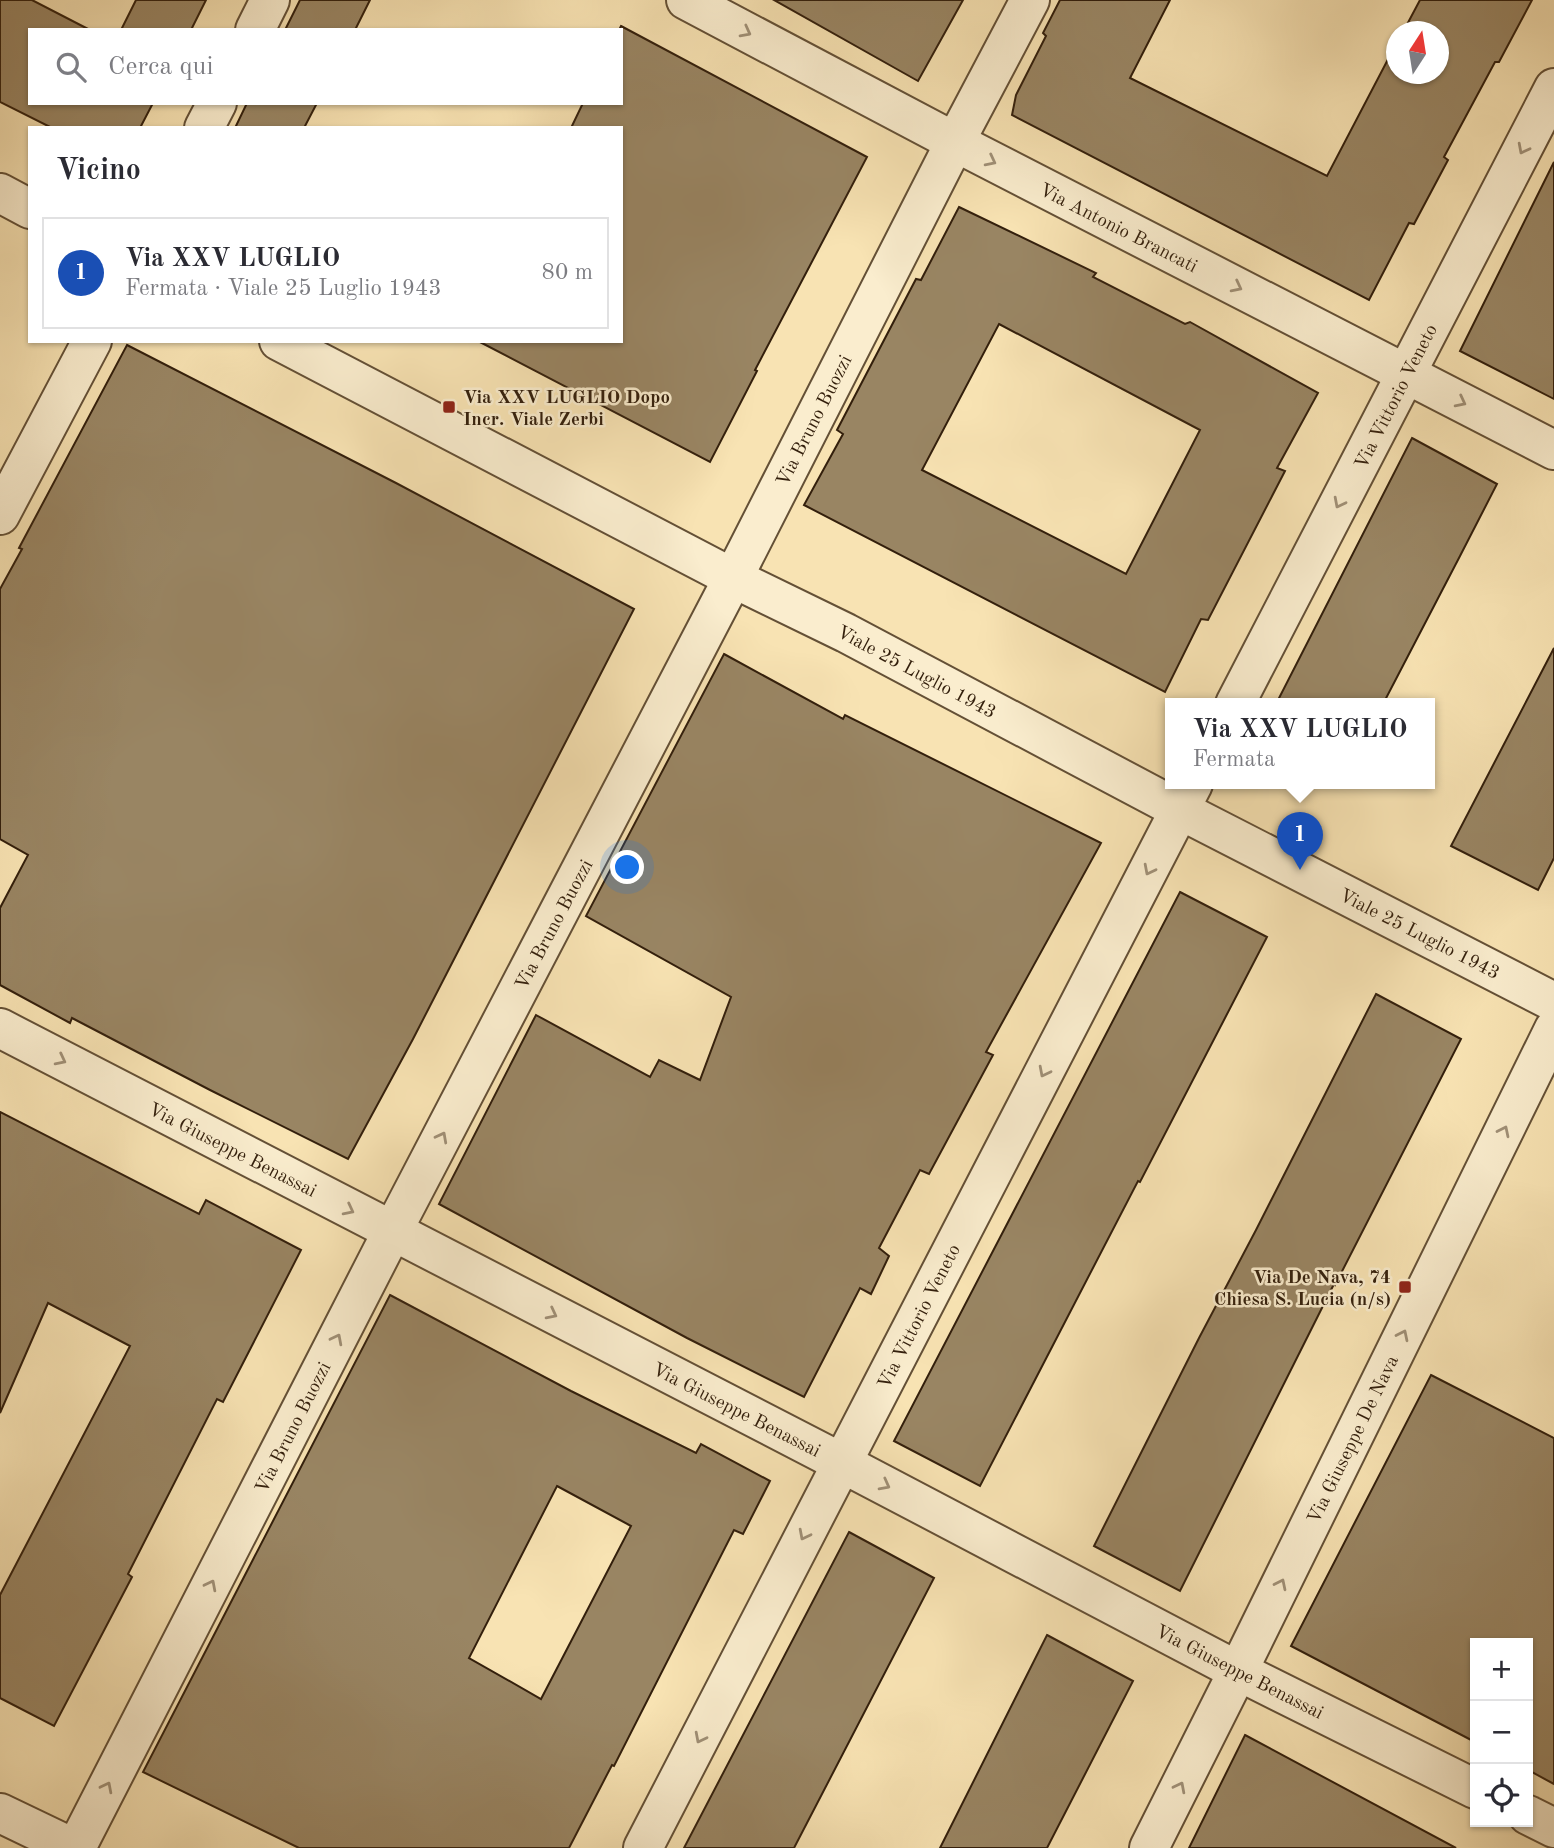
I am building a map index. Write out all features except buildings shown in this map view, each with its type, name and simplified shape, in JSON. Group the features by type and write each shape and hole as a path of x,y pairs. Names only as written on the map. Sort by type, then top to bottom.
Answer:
{"street":[{"path":"256,28 270,0"},
{"name":"Via Antonio Brancati","path":"686,0 955,142 1554,450"},
{"name":"Via Bruno Buozzi","path":"74,1848 1030,0"},
{"name":"Via Vittorio Veneto","path":"1238,698 1554,88"},
{"path":"205,126 216,105"},
{"path":"0,192 28,208"},
{"path":"0,515 91,343"},
{"name":"Viale 25 Luglio 1943","path":"283,343 733,578 1165,786"},
{"name":"Viale 25 Luglio 1943","path":"1170,789 1554,1002"},
{"name":"Via Vittorio Veneto","path":"643,1848 1187,797"},
{"name":"Via Giuseppe Benassai","path":"0,1028 1238,1671 1470,1787"},
{"name":"Via Giuseppe De Nava","path":"1149,1848 1554,1029"},
{"path":"0,1813 74,1848"},
{"path":"1533,1818 1554,1828"}],"place":[{"name":"Via XXV LUGLIO Dopo Incr. Viale Zerbi","path":"449,407"},
{"name":"Via XXV LUGLIO","path":"1300,870"},
{"name":"Via De Nava, 74 Chiesa S. Lucia (n/s)","path":"1405,1287"}]}
